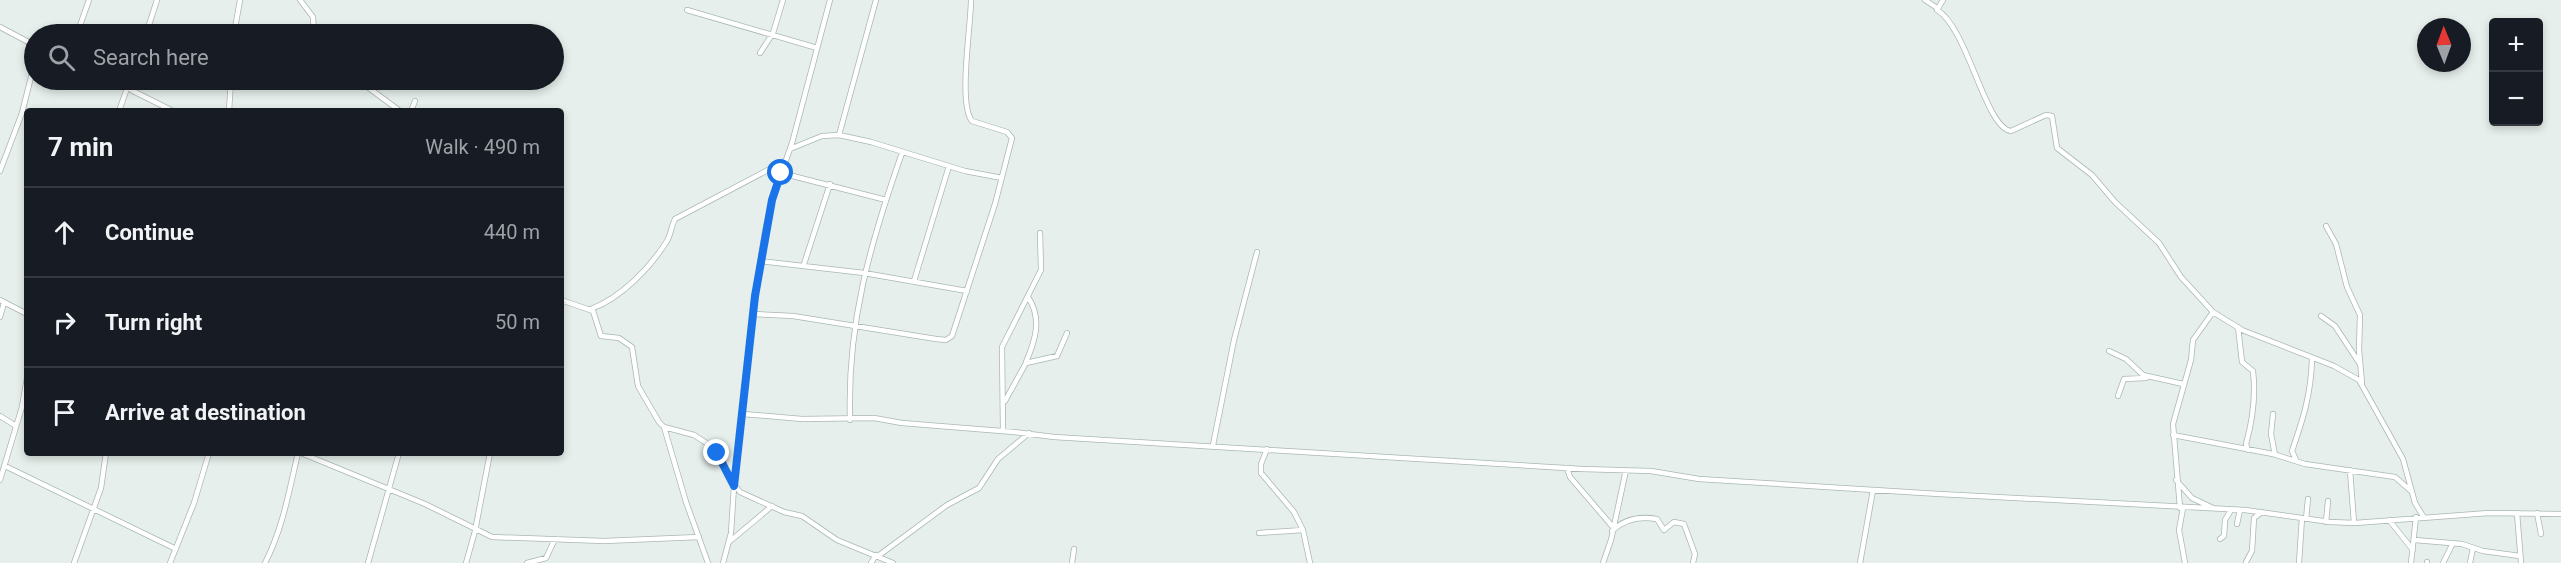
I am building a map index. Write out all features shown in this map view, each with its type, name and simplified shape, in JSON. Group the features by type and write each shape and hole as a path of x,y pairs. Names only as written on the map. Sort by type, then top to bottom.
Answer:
{"street":[{"path":"81,24 89,0"},
{"path":"149,24 157,0"},
{"path":"236,24 240,0"},
{"path":"300,0 313,17 313,24"},
{"path":"760,53 773,33 783,0"},
{"path":"723,563 729,542 760,261 772,200 790,149 830,0"},
{"path":"839,135 876,0"},
{"path":"753,314 793,316 946,340 955,330 1002,177 1011,135 972,121 966,109 972,0"},
{"path":"1925,0 1938,8 1949,20 1954,33 1962,40 1996,122 2005,130 2011,131 2046,115 2052,116 2057,148 2092,175 2115,202 2159,243 2181,277 2212,312 2238,327 2312,360 2342,370 2362,383"},
{"path":"1938,8 1942,0"},
{"path":"687,10 773,33 817,48"},
{"path":"0,27 24,40"},
{"path":"0,171 22,113 28,90"},
{"path":"120,108 127,90"},
{"path":"132,90 167,108"},
{"path":"229,108 230,90"},
{"path":"372,90 396,108"},
{"path":"412,108 415,101"},
{"path":"790,149 822,136 839,135 871,142 949,166 1002,177"},
{"path":"850,420 851,342 864,273 902,153"},
{"path":"591,309 608,302 623,290 669,238 669,229 675,219 786,160"},
{"path":"914,281 949,166"},
{"path":"781,173 886,200"},
{"path":"804,264 830,184"},
{"path":"2326,226 2336,244 2347,287 2360,315 2362,383 2403,459 2417,508 2423,516"},
{"path":"1003,431 1002,347 1041,270 1040,233"},
{"path":"1213,445 1234,340 1257,252"},
{"path":"760,261 804,264 967,291"},
{"path":"1004,403 1032,348 1037,323 1035,307 1028,297"},
{"path":"564,301 591,309 597,316 601,336 619,338 632,347 642,395 664,427 708,563"},
{"path":"0,317 2,302 24,313"},
{"path":"2185,563 2179,530 2181,508 2176,480 2173,435 2175,414 2191,360 2195,334 2212,312"},
{"path":"2321,316 2335,326 2360,364"},
{"path":"2238,327 2242,362 2253,371 2254,383 2254,412 2246,444 2248,450"},
{"path":"1026,363 1057,356 1068,333"},
{"path":"2109,351 2126,359 2148,378"},
{"path":"2297,461 2292,452 2299,437 2310,389 2312,360"},
{"path":"2118,396 2124,379 2148,378 2183,384"},
{"path":"0,480 24,395"},
{"path":"743,414 802,420 874,418 902,423 1068,438 1626,470 1699,479 1754,480 1873,490 2109,501 2181,508 2262,512 2326,522 2354,523 2423,516 2561,514"},
{"path":"2273,414 2271,434 2275,455"},
{"path":"0,416 16,426"},
{"path":"664,427 694,435 714,448 734,486 746,496 802,516 837,540 893,563"},
{"path":"871,563 877,556 947,505 979,488 998,459 1029,433"},
{"path":"2173,435 2297,461 2396,477 2402,480 2413,494"},
{"path":"1267,450 1261,464 1261,473 1294,512 1303,530 1310,563"},
{"path":"74,563 101,488 106,456"},
{"path":"170,563 194,503 208,456"},
{"path":"265,563 278,536 299,456"},
{"path":"308,456 388,488 475,531 499,538 604,541 699,537"},
{"path":"368,563 398,456"},
{"path":"466,563 475,531 489,456"},
{"path":"5,466 176,549"},
{"path":"1567,468 1570,477 1612,529"},
{"path":"1603,563 1626,470"},
{"path":"2350,470 2354,523"},
{"path":"2176,480 2192,498 2218,510"},
{"path":"1860,563 1873,490"},
{"path":"2299,563 2308,499"},
{"path":"2326,522 2328,501"},
{"path":"729,542 772,506"},
{"path":"2220,539 2224,536 2225,520 2231,510"},
{"path":"2237,524 2240,510"},
{"path":"2246,562 2252,551 2254,518 2262,512"},
{"path":"2517,513 2521,563"},
{"path":"2537,513 2541,534"},
{"path":"2412,563 2416,517"},
{"path":"1612,529 1623,522 1640,518 1657,519 1662,530 1674,522 1684,524 1695,554 1693,563"},
{"path":"2389,520 2413,550"},
{"path":"1259,533 1303,530"},
{"path":"527,563 546,558 555,539"},
{"path":"2415,540 2520,556"},
{"path":"2443,563 2452,544"},
{"path":"2470,563 2473,548"},
{"path":"1072,563 1074,549"}],"route":[{"path":"717,453 734,486 755,296 765,231 781,173"}]}
